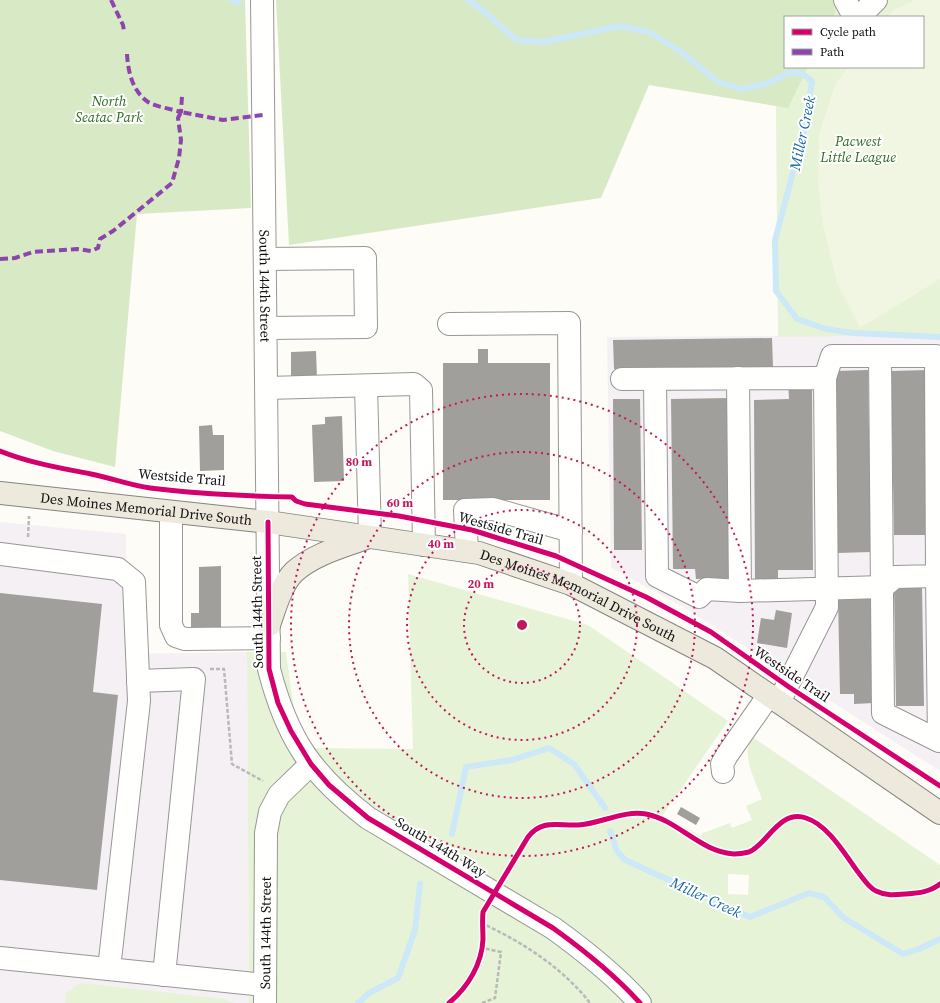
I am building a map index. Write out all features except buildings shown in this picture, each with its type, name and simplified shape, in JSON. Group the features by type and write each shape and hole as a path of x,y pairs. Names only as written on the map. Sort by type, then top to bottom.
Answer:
{"main road":[{"name":"Des Moines Memorial Drive South","path":"0,493 268,522 467,551 479,553 571,584 715,658 940,813"},
{"path":"269,632 284,588 294,573 325,553 370,537"}],"street":[{"name":"South 144th Street","path":"262,0 269,669 278,703 291,731 311,764 279,795 270,812 266,833 265,994"},
{"path":"845,0 851,11 862,14 876,0"},
{"path":"265,259 365,258 366,327 266,328"},
{"path":"449,324 569,323 571,584"},
{"path":"723,772 722,764 727,755 774,699 828,607 825,378 832,356 880,356 936,356 939,741 883,713 880,356"},
{"path":"738,378 740,591"},
{"path":"622,379 825,378"},
{"path":"655,379 657,576 699,597 707,589 740,591 883,587 895,577 937,576"},
{"path":"267,388 414,384 421,390 424,545"},
{"path":"366,386 370,537"},
{"path":"467,551 465,510 494,509 571,531"},
{"path":"171,512 171,625 176,636 185,640 269,632"},
{"path":"0,554 118,569 134,582 138,701 108,969"},
{"path":"138,682 194,679 164,975"},
{"name":"South 144th Way","path":"311,764 329,785 368,818 553,928 581,948 618,979 640,1003"},
{"path":"0,958 164,975 265,994"}],"path":[{"path":"208,669 224,669 232,764 268,783"},
{"path":"482,930 481,922 484,912 494,893"},
{"path":"481,922 505,934 556,970 582,992 590,1003"},
{"path":"480,956 483,946 500,952 495,998 482,1003"},
{"path":"451,1002 457,996"}],"shaded area":[{"path":"940,335 940,771 680,605 611,568 607,337"},
{"path":"0,522 126,534 126,654 247,652 249,1003 235,1003 224,999 66,993 65,1003 0,1003"}],"green space":[{"name":"North Seatac Park","path":"0,0 245,0 251,208 137,214 115,467 53,451 0,431"},
{"path":"276,0 841,0 833,16 784,16 784,68 808,68 788,108 649,85 601,198 289,245"},
{"name":"Pacwest Little League","path":"775,0 940,0 940,335 778,337"},
{"path":"915,0 940,0 940,279 860,328 837,283 823,225 818,182 819,134 835,85 847,68 924,68 924,16 888,16 894,10"},
{"path":"408,574 588,625 728,721 663,815 701,836 703,833 730,823 732,828 752,820 746,806 762,799 753,777 748,759 750,744 754,738 940,865 940,1003 249,1003 247,652 286,652 299,748 413,749","holes":["728,874 749,875 748,895 728,894"]},
{"path":"81,983 224,999 235,1003 65,1003 66,993"}],"waterway":[{"name":"Miller Creek","path":"231,0 239,3"},
{"name":"Miller Creek","path":"468,0 485,12 516,40 543,42 619,26 649,32 684,54 717,81 741,89 766,84 789,73 801,73 812,81 804,131 775,240 776,291 797,319 826,329 853,333 940,337"},
{"path":"452,834 466,767 512,760 549,748 574,764 605,808"},
{"name":"Miller Creek","path":"610,831 617,851 625,860 750,917 809,893 824,897 844,918 903,954 919,949 940,939"},
{"path":"358,1003 369,993 398,978 415,930 420,884"}],"marked path":[{"path":"111,0 123,25 124,31"},
{"path":"127,54 128,67 132,80 138,92 148,102 160,107 181,112 182,96"},
{"path":"0,259 15,258 33,252 77,249 91,251 98,248 100,239 113,231 172,183 179,158 181,140 178,118 181,112 223,120 263,115"}],"cycle path":[{"name":"Westside Trail","path":"0,451 34,462 150,488 185,492 292,497 296,501 305,504 399,516 472,530 556,556 646,597 711,632 789,687 940,786"},
{"path":"268,522 269,669 278,703 291,731 311,764 329,785 368,818 553,928 599,963 640,1003"},
{"path":"449,1003 462,990 477,966 482,948 483,912 528,837 533,831 545,826 578,825 620,815 637,813 646,814 658,817 668,822 710,848 736,854 749,852 756,848 774,829 788,819 797,817 806,818 821,827 835,840 866,883 876,891 883,894 898,895 924,892 940,884"}]}
